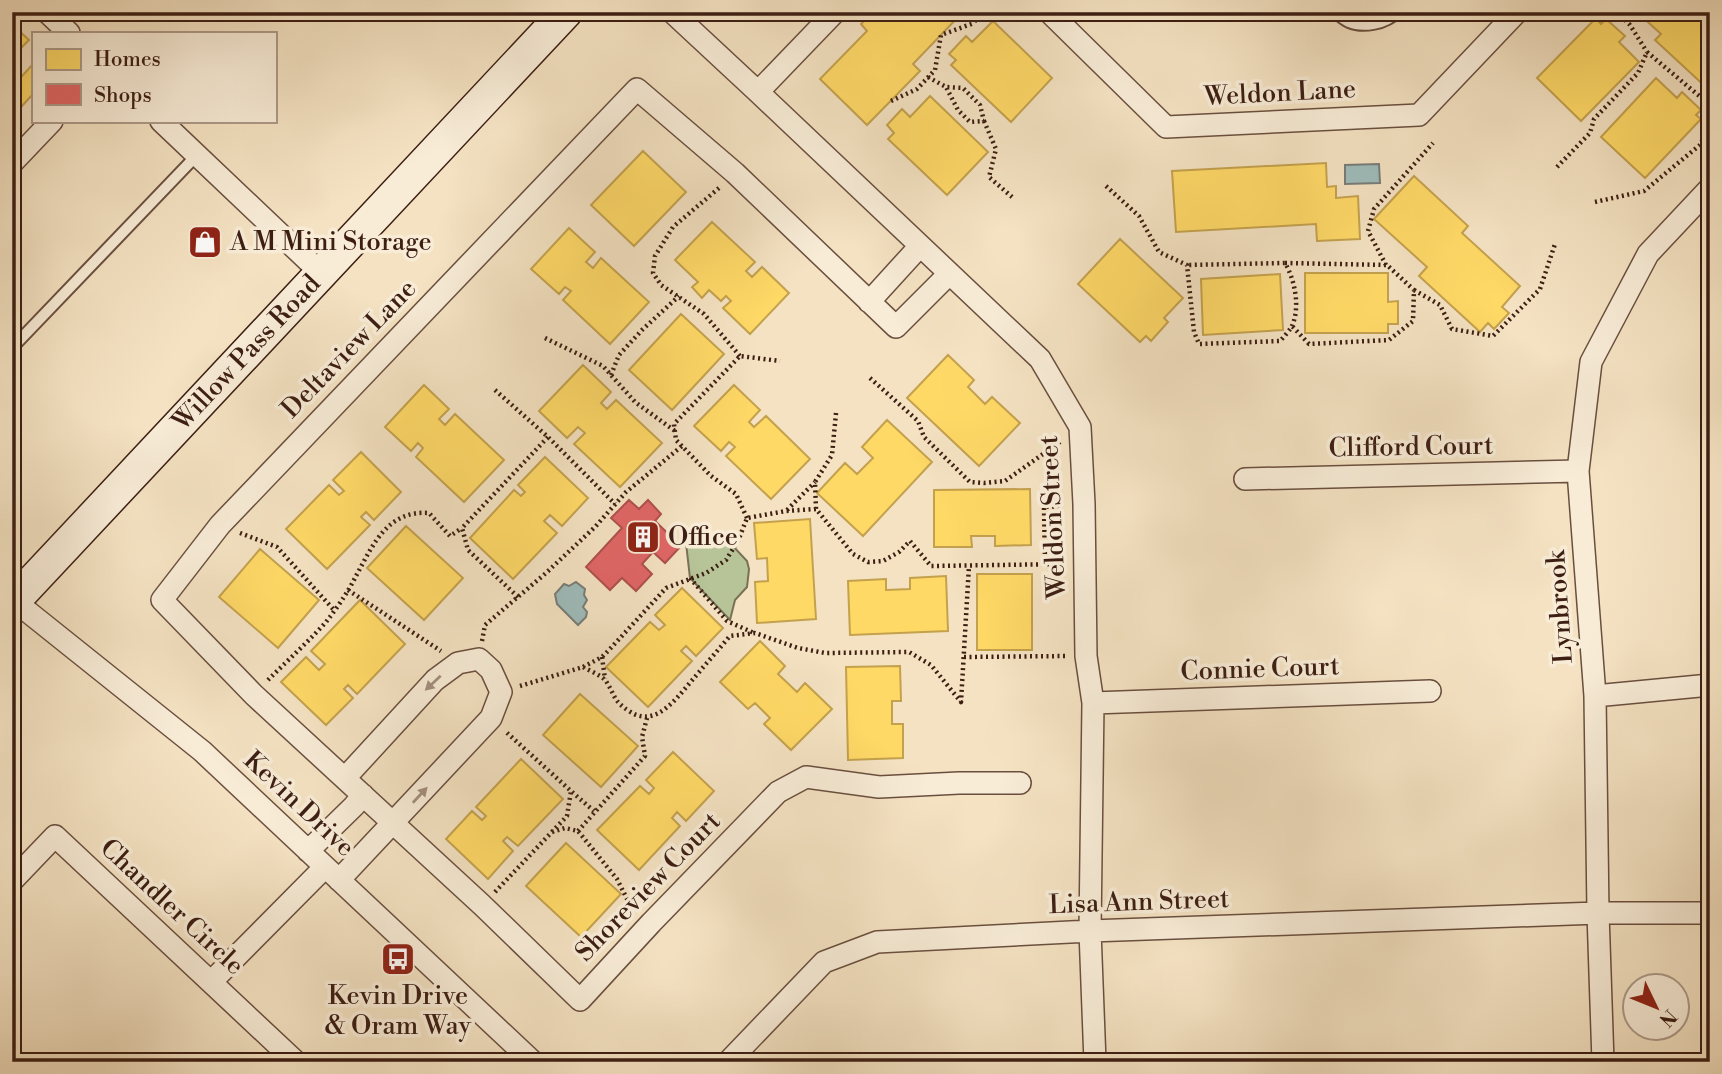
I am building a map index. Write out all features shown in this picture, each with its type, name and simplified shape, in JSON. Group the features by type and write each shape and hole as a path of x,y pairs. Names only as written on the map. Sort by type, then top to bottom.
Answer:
{"main road":[{"name":"Willow Pass Road","path":"13,601 566,12"}],"street":[{"path":"47,12 68,32"},
{"name":"Weldon Street","path":"672,12 1040,359 1080,427 1086,656 1093,702 1090,932 1095,1062"},
{"path":"758,92 835,12"},
{"name":"Weldon Lane","path":"1049,12 1166,127 1419,115 1517,12"},
{"name":"Deltaview Lane","path":"387,816 254,695 162,600 220,525 637,89 735,173 896,327 949,274"},
{"path":"12,163 51,122"},
{"path":"162,122 321,273"},
{"name":"Lynbrook","path":"1603,1062 1595,696 1578,471 1591,362 1648,254 1710,188"},
{"path":"869,302 920,246"},
{"name":"Clifford Court","path":"1245,479 1578,471"},
{"name":"Kevin Drive","path":"13,601 202,751 533,1062"},
{"path":"211,982 332,874 387,816 491,718 501,692 491,670 469,661 435,680 345,778"},
{"path":"1595,696 1710,685"},
{"name":"Connie Court","path":"1093,702 1430,691"},
{"name":"Shoreview Court","path":"387,816 580,1000 778,792 806,777 879,787 1020,783"},
{"path":"308,851 363,794"},
{"name":"Chandler Circle","path":"12,881 55,836 296,1062"},
{"name":"Lisa Ann Street","path":"728,1062 824,962 877,942 1598,913 1710,913"}],"lane":[{"path":"1334,12 1347,21 1361,25 1392,17 1397,12"},
{"path":"12,348 197,155"}],"path":[{"path":"891,101 917,89 935,70 941,35 974,23 979,12"},
{"path":"1617,12 1630,25 1647,52 1710,106"},
{"path":"1557,167 1590,133 1594,119 1638,73 1647,52"},
{"path":"928,78 946,87 963,88 980,105 996,149 989,177 1012,197"},
{"path":"946,87 958,110 970,122 984,121"},
{"path":"1595,202 1644,191 1700,145 1710,123"},
{"path":"1433,144 1374,209 1368,231 1387,265 1414,290 1440,305 1452,330 1493,336 1540,289 1555,244"},
{"path":"735,173 673,228 655,256 653,272 662,285 705,314 740,356 780,361"},
{"path":"1107,186 1139,216 1159,251 1187,265 1387,265"},
{"path":"1187,265 1194,332 1199,344 1280,341 1292,326 1296,302 1292,275 1284,263"},
{"path":"1292,326 1309,344 1389,340 1413,321 1414,290"},
{"path":"611,375 619,355 679,296"},
{"path":"545,338 603,366 635,402 675,431"},
{"path":"501,692 583,667 602,657 666,588 706,573 726,560 738,541 747,518 736,494 711,476 676,440 674,424 740,356"},
{"path":"870,378 918,421 924,437 970,482 1005,481 1080,427"},
{"path":"495,390 548,437 615,504"},
{"path":"786,511 815,482 832,455 836,413"},
{"path":"254,695 326,621 348,590 374,542 394,521 416,512 429,513 450,536 462,528 548,437"},
{"path":"348,590 469,661 485,625 595,527 626,492 682,446"},
{"path":"815,482 816,509 853,554 867,562 883,561 899,552 910,541 931,566 1085,564"},
{"path":"1045,565 1044,507 1084,504"},
{"path":"747,518 816,509"},
{"path":"220,525 277,547 334,610"},
{"path":"462,528 468,550 518,597"},
{"path":"690,578 727,621 798,648 825,653 909,652 931,665 961,702 969,566"},
{"path":"602,657 604,679 616,702 631,714 648,718 679,698 730,636 733,623"},
{"path":"730,636 755,633"},
{"path":"964,657 1086,656"},
{"path":"583,667 604,679"},
{"path":"491,718 594,811"},
{"path":"578,831 645,755 642,737 648,718"},
{"path":"482,905 567,816 571,791"},
{"path":"552,832 565,828 578,831 617,879 629,903 651,923"}],"green space":[{"path":"690,535 718,536 732,545 747,561 747,587 735,600 730,620 690,578 686,543"}],"water":[{"path":"1379,164 1380,183 1345,184 1345,165"},
{"path":"576,582 585,589 587,600 583,607 587,612 586,617 578,625 557,604 555,594 564,584 569,586"}],"building: Homes":[{"path":"873,12 963,12 913,64 920,71 867,125 820,79 867,31 861,24"},
{"path":"1637,12 1710,12 1710,91 1655,40 1661,34"},
{"path":"1596,18 1601,24 1606,19 1625,36 1619,42 1639,62 1581,121 1537,78"},
{"path":"993,21 1052,78 1011,122 951,65 956,60 949,54 966,36 972,42"},
{"path":"15,27 29,40 12,57 12,30"},
{"path":"32,65 32,95 12,117 12,87"},
{"path":"1656,78 1677,98 1682,92 1701,110 1696,115 1701,119 1645,178 1601,137"},
{"path":"930,96 988,152 947,195 888,139 894,133 887,125 902,109 910,117"},
{"path":"643,151 686,192 634,246 591,205"},
{"path":"1326,163 1327,187 1336,186 1336,198 1358,196 1360,239 1317,241 1316,224 1176,232 1172,171"},
{"path":"1414,176 1468,226 1462,233 1520,286 1502,307 1509,313 1494,329 1488,323 1480,332 1419,276 1427,267 1374,219"},
{"path":"712,222 755,262 746,271 752,277 762,267 789,293 750,334 723,308 731,301 726,296 721,301 709,290 702,298 692,287 698,282 675,260"},
{"path":"569,228 595,252 586,262 593,268 601,258 649,302 610,344 563,300 571,291 565,287 559,294 531,269"},
{"path":"1120,239 1183,298 1164,318 1168,322 1151,341 1146,336 1140,342 1078,284"},
{"path":"1305,273 1388,273 1388,302 1398,301 1398,324 1388,324 1388,333 1305,333"},
{"path":"1280,274 1283,330 1203,335 1201,279"},
{"path":"681,314 724,354 672,410 629,370"},
{"path":"948,355 974,380 968,387 985,404 992,397 1020,423 979,466 907,398"},
{"path":"583,365 611,392 601,403 607,409 616,400 662,443 620,487 574,444 585,433 578,427 567,438 539,411"},
{"path":"424,385 449,409 439,419 445,425 455,414 504,460 464,502 416,457 423,448 418,443 411,451 385,427"},
{"path":"734,385 760,410 749,422 754,427 766,416 810,459 771,499 726,456 735,447 729,442 721,451 694,426"},
{"path":"887,420 932,462 863,536 817,493 845,463 857,474 873,458 862,447"},
{"path":"361,452 401,492 374,520 366,512 361,517 370,525 327,569 286,529 329,485 339,495 344,491 333,480"},
{"path":"545,457 588,498 562,526 550,515 544,521 557,533 513,579 470,538 514,490 521,496 525,492 518,485"},
{"path":"1030,489 1031,545 995,546 995,536 971,536 972,547 934,547 934,490"},
{"path":"810,519 816,619 757,623 755,582 768,581 767,558 757,559 754,523"},
{"path":"406,526 463,578 424,620 367,568"},
{"path":"260,549 319,600 278,648 219,597"},
{"path":"977,574 1032,574 1032,650 977,650"},
{"path":"946,576 948,631 850,635 848,581 886,579 886,590 910,589 910,578"},
{"path":"682,588 723,628 696,656 686,646 681,651 692,661 648,707 606,667 650,622 659,630 665,625 655,615"},
{"path":"360,600 405,644 357,694 348,685 344,689 353,698 326,725 281,682 306,657 319,670 325,664 311,651"},
{"path":"760,641 785,666 778,674 797,692 805,683 832,709 791,750 764,724 770,718 755,703 748,709 720,682"},
{"path":"900,666 901,701 892,701 892,724 903,724 903,758 848,760 846,667"},
{"path":"580,694 638,746 601,787 543,735"},
{"path":"673,752 714,791 686,821 677,812 672,818 680,826 639,870 597,830 640,786 649,794 654,788 646,780"},
{"path":"521,759 563,799 518,846 507,837 503,841 513,851 488,879 446,839 472,811 482,820 486,816 476,807"},
{"path":"566,843 621,894 581,937 526,886"}],"building: Shops":[{"name":"Office","path":"629,500 639,509 648,500 661,514 655,521 681,546 665,563 653,552 642,564 652,574 636,591 622,578 610,590 586,567 622,528 611,518"}],"place":[{"name":"A M Mini Storage","path":"205,242"},
{"name":"Office","path":"643,537"},
{"name":"Kevin Drive & Oram Way","path":"398,959"}]}
